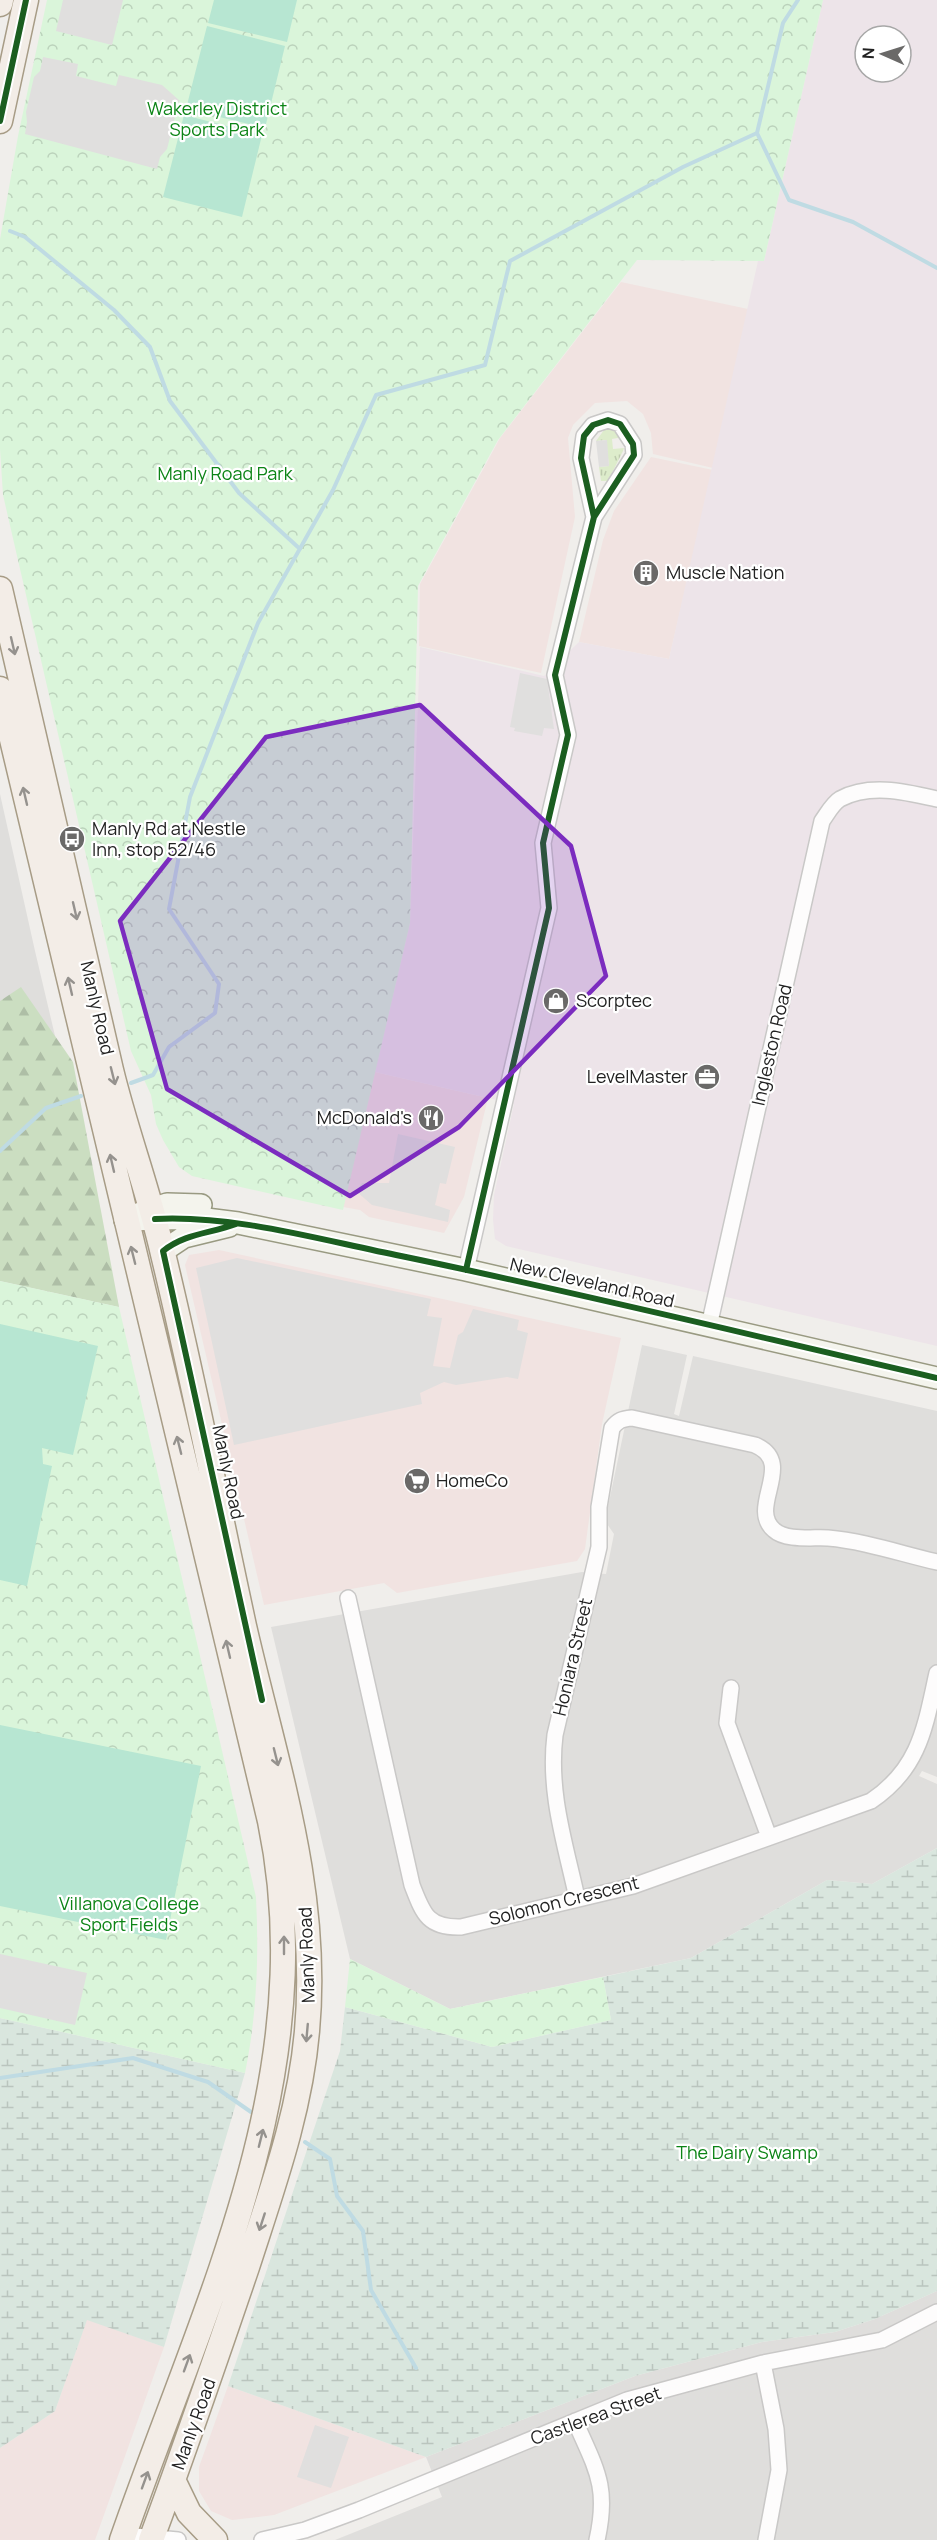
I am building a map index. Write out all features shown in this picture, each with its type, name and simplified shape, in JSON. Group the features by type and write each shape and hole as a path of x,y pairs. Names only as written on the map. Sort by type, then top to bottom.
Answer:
{"main road":[{"path":"0,121 26,0"},
{"name":"Manly Road","path":"0,589 114,1080 131,1149 153,1213 163,1251 245,1628 295,1833 304,1881 310,1962 305,2050 292,2124 209,2381 151,2540"},
{"name":"Manly Road","path":"0,688 270,1821 280,1879 284,1955 277,2048 263,2132 253,2172 219,2274 123,2538"},
{"path":"173,2480 189,2513 214,2540"}],"street":[{"path":"466,1270 549,908 543,843 568,735 555,675 594,517 634,455 633,444 627,433 620,424 608,420 593,425 584,436 581,458 594,517"},
{"name":"Ingleston Road","path":"709,1326 822,821 838,800 868,790 908,793 937,799"},
{"name":"New Cleveland Road","path":"125,1220 179,1203 218,1207 238,1223 466,1270 937,1378"},
{"path":"163,1251 184,1237 215,1232 238,1223"},
{"name":"Honiara Street","path":"577,1898 553,1788 552,1762 555,1735 599,1547 599,1507 612,1428 622,1419 632,1418 755,1445 767,1450 772,1461 773,1474 766,1504 767,1521 775,1531 784,1536 831,1538 937,1562"},
{"name":"Solomon Crescent","path":"348,1598 412,1885 422,1911 430,1920 444,1927 461,1927 633,1886 871,1801 892,1787 908,1767 922,1739 937,1673"},
{"path":"731,1688 727,1723 770,1837"},
{"name":"Castlerea Street","path":"262,2540 305,2530 359,2511 627,2400 762,2363 882,2340 937,2312"},
{"path":"762,2363 776,2429 779,2470 766,2540"},
{"path":"575,2421 601,2480 602,2514 597,2540"},
{"path":"123,2538 178,2540"}],"highlighted area":[{"path":"420,705 571,846 606,976 459,1127 350,1196 167,1089 120,921 266,737"}],"shaded area":[{"path":"63,0 123,0 112,45 56,31"},
{"path":"823,0 937,0 937,1346 506,1246 495,1239 494,1195 514,1104 375,1072 410,923 420,647 544,676 579,642 669,659 758,261 764,261"},
{"path":"43,57 78,64 76,76 116,86 119,75 162,85 180,101 174,105 176,113 167,149 160,157 157,169 25,134 26,112 34,77 40,71"},
{"path":"621,282 748,309 713,468 653,454 651,433 643,414 627,401 595,403 573,425 568,438 575,517 541,673 419,646 420,584 500,438"},
{"path":"607,440 609,466 599,467 596,441"},
{"name":"Muscle Nation","path":"651,457 713,470 669,659 579,642 603,540 614,511"},
{"path":"520,673 547,679 554,729 544,728 542,736 514,731 515,728 510,727"},
{"path":"0,794 35,951 119,1307 0,1281"},
{"path":"375,1072 488,1098 464,1197 444,1233 369,1217 360,1210 343,1207"},
{"path":"398,1134 455,1147 446,1184 440,1183 435,1205 450,1210 448,1222 372,1205 356,1191 362,1183 389,1183"},
{"path":"219,1250 621,1338 602,1424 585,1549 577,1561 397,1593 384,1583 264,1605 185,1265 189,1255"},
{"path":"237,1258 431,1299 427,1316 442,1318 433,1366 450,1368 458,1335 463,1332 473,1309 519,1320 517,1330 528,1333 518,1379 507,1377 456,1385 444,1382 420,1393 422,1404 234,1445 196,1268"},
{"path":"642,1345 687,1355 674,1414 679,1416 693,1356 937,1411 937,1777 922,1771 919,1776 937,1784 937,1848 872,1884 827,1880 691,1958 450,2009 350,1959 271,1627 582,1572 606,1574 614,1534 605,1521"},
{"path":"0,1954 87,1973 75,2025 0,2008"},
{"path":"937,2291 937,2540 335,2540 442,2497 426,2457 635,2376 762,2342 835,2332 875,2319"},
{"path":"87,2319 164,2347 95,2540 0,2540 0,2448 55,2411"},
{"path":"228,2386 426,2457 274,2515 232,2520 211,2511 199,2491 199,2467"},
{"path":"315,2425 349,2437 331,2488 297,2477"}],"green space":[{"name":"Manly Road Park","path":"47,0 823,0 764,261 637,260 498,440 418,586 410,923 343,1210 192,1176 179,1167 156,1124 151,1095 131,1051 3,495 0,449 0,239 18,136"},
{"path":"214,0 297,0 287,42 208,23"},
{"path":"207,26 285,46 265,128 186,109"},
{"path":"184,115 262,135 242,217 163,197"},
{"path":"616,429 623,437 612,439 613,449 624,448 608,481 601,481 599,467 609,466 606,440 596,441 604,430"},
{"path":"21,987 73,1062 119,1307 0,1281 0,1001"},
{"name":"Villanova College Sport Fields","path":"0,1281 119,1307 256,1897 256,1985 245,2073 0,2018"},
{"path":"0,1324 98,1346 73,1455 42,1448 43,1464 52,1466 27,1586 0,1580"},
{"path":"0,1725 201,1766 166,1940 0,1906"},
{"name":"The Dairy Swamp","path":"937,1848 937,2291 875,2319 835,2332 762,2342 635,2376 426,2457 228,2386 340,2051 345,2007 492,2047 611,2020 603,1977 691,1958 827,1880 872,1884"},
{"path":"350,1959 450,2009 603,1977 611,2020 492,2047 345,2007"},
{"path":"0,2018 245,2073 164,2347 87,2320 55,2411 0,2448"}],"waterway":[{"path":"131,1083 153,1075 169,1047 215,1013 219,984 169,909 190,797 258,623 333,490 376,395 485,365 510,261 683,167 757,133 783,23 798,0"},
{"path":"757,133 789,200 853,222 937,268"},
{"path":"10,231 25,237 114,310 150,347 170,401 239,493 300,549"},
{"path":"0,1151 46,1108 81,1096"},
{"path":"0,2078 133,2058 208,2082 251,2112"},
{"path":"305,2142 330,2159 337,2196 363,2231 371,2290 416,2368"}],"cycle path":[{"path":"0,121 26,0"},
{"path":"466,1270 549,908 543,843 568,735 555,675 594,517 581,458 584,436 593,425 608,420 620,424 633,444 634,455 594,517"},
{"path":"155,1219 217,1221 309,1236 535,1285 937,1378"},
{"path":"236,1224 189,1237 163,1251 262,1700"}],"place":[{"name":"Muscle Nation","path":"646,573"},
{"name":"Manly Rd at Nestle Inn, stop 52/46","path":"72,839"},
{"name":"Scorptec","path":"556,1001"},
{"name":"LevelMaster","path":"707,1077"},
{"name":"McDonald's","path":"431,1118"},
{"name":"HomeCo","path":"417,1481"}],"park label":[{"name":"Wakerley District Sports Park","path":"217,119"}]}
